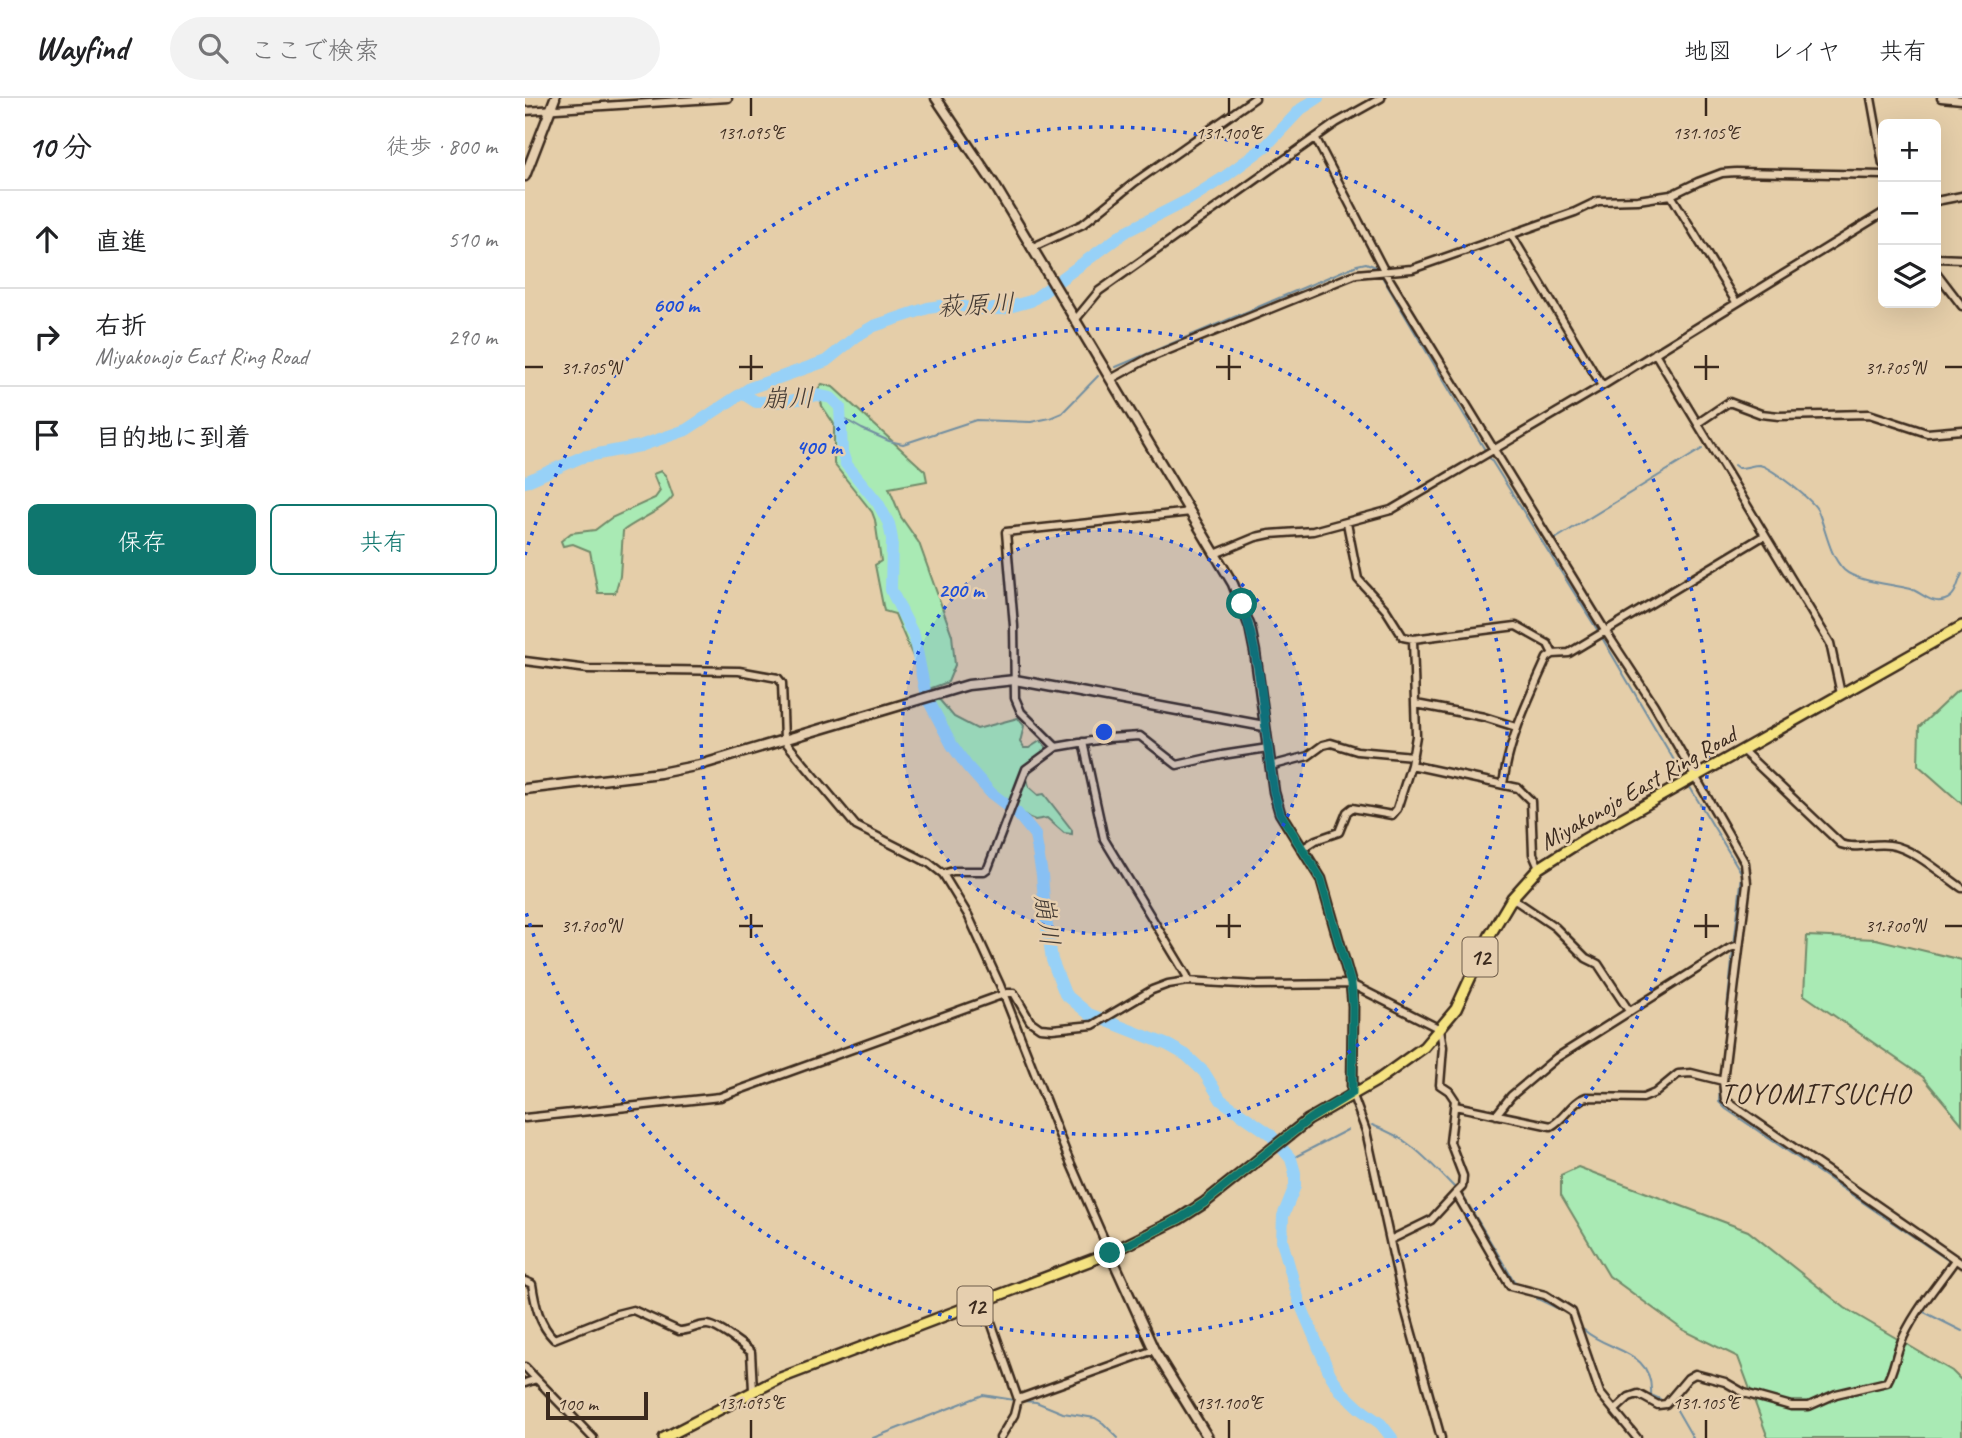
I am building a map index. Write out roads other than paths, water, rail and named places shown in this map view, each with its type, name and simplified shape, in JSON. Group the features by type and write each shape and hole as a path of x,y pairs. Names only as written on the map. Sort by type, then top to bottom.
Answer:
{"main road":[{"name":"Miyakonojo East Ring Road","path":"664,1438 778,1379 1110,1253 1179,1219 1229,1185 1308,1120 1403,1065 1424,1047 1456,1009 1490,934 1512,898 1539,867 1583,839 1962,626"}],"street":[{"path":"525,176 555,98"},
{"path":"525,111 728,98"},
{"path":"936,98 994,184 1191,512 1233,584 1250,627 1270,765 1280,813 1316,869 1325,889 1351,984 1352,1093 1366,1131 1412,1336 1441,1438"},
{"path":"1033,252 1083,224 1135,182 1255,98"},
{"path":"1076,319 1099,291 1336,123 1381,98"},
{"path":"1871,98 1878,136"},
{"path":"1941,98 1962,100"},
{"path":"1315,139 1385,272 1606,632 1654,705 1745,863 1747,883 1719,1080 1725,1100 1959,1262 1920,1310 1900,1345 1893,1372 1887,1382 1836,1394 1809,1406 1791,1406 1744,1393 1725,1382 1695,1374 1688,1378 1666,1404 1658,1405 1638,1394 1629,1397 1615,1410"},
{"path":"1111,379 1149,358 1356,274 1412,269 1512,236 1598,201 1638,200 1671,195 1722,173 1878,175"},
{"path":"1671,195 1736,302"},
{"path":"1941,200 1962,196"},
{"path":"1215,554 1270,534 1313,531 1391,510 1602,386 1878,216"},
{"path":"1512,236 1602,386"},
{"path":"1941,258 1962,259"},
{"path":"1941,279 1962,306"},
{"path":"1655,353 1830,643 1841,694"},
{"path":"1698,423 1729,402 1761,414 1869,414 1927,433 1962,430"},
{"path":"1056,747 1021,712 1015,698 1014,626 1006,532 1191,512"},
{"path":"1347,523 1358,579 1386,610 1403,636 1413,639 1515,626 1548,644 1553,654"},
{"path":"1503,784 1507,755 1516,727 1547,658 1553,654 1569,653 1765,535"},
{"path":"1302,849 1316,840 1339,832 1347,812 1352,808 1392,815 1397,809 1411,765 1416,736 1413,639"},
{"path":"525,661 588,669 739,671 778,678 782,683 784,740 856,826 929,863 943,874 968,915 1110,1253 1154,1350 1208,1438"},
{"path":"525,789 660,773 718,761 936,694 984,682 1015,680 1264,726"},
{"path":"1416,704 1484,717 1516,727"},
{"path":"943,874 953,871 984,871 988,868 1026,769 1056,747 1140,736 1177,765 1268,748"},
{"path":"1083,742 1104,839 1187,976 1187,981"},
{"path":"1270,765 1308,756 1323,744 1331,743 1357,751 1413,756"},
{"path":"1742,750 1841,844 1857,847 1879,844 1898,846 1962,888"},
{"path":"1411,765 1518,788 1531,801 1533,854 1539,867"},
{"path":"1512,898 1555,927 1586,958 1598,964 1629,1011"},
{"path":"1496,1115 1511,1096 1540,1070 1629,1011 1739,945"},
{"path":"525,1118 720,1097 1002,995 1014,993 1030,1021 1040,1028 1063,1029 1093,1025 1152,990 1187,981 1257,985 1351,984 1440,1029 1443,1047 1440,1085 1453,1095 1455,1106 1450,1142 1462,1176 1462,1186 1431,1220 1390,1240"},
{"path":"1455,1106 1551,1126 1561,1121 1580,1099 1586,1097 1643,1098 1655,1093 1678,1074 1691,1073 1719,1080"},
{"path":"1456,1193 1510,1286 1545,1295 1571,1312 1595,1383 1637,1438"},
{"path":"525,1282 532,1284 535,1308 547,1333 554,1339 633,1310 679,1331 704,1325 713,1326 751,1352 753,1391"},
{"path":"984,1302 1018,1399 1014,1415 1000,1438"},
{"path":"1018,1399 1154,1350"},
{"path":"525,1367 593,1438"},
{"path":"525,1383 536,1378"}],"waterway":[{"name":"萩原川","path":"525,482 582,457 640,446 686,430 750,388 826,361 858,335 874,326 928,308 953,304 974,309 1002,309 1031,301 1127,231 1188,200 1223,178 1266,146 1301,109 1318,98"},
{"path":"1116,367 1357,265 1366,263 1378,270"},
{"path":"1381,275 1485,450"},
{"path":"841,417 889,441 903,444 976,420 1031,422 1050,418 1062,413 1098,376"},
{"name":"崩川","path":"742,393 756,402 789,401 817,395 831,398 840,407 842,452 846,464 878,503 889,524 892,539 891,590 914,636 926,696 952,745 967,766 991,793 1017,813 1035,835 1052,960 1065,994 1089,1014 1168,1045 1186,1055 1204,1072 1221,1100 1270,1134 1291,1159 1295,1186 1283,1216 1282,1241 1299,1301 1330,1374 1340,1390 1381,1424 1392,1438"},
{"path":"1555,539 1702,449"},
{"path":"1488,455 1598,631"},
{"path":"1734,465 1738,468 1759,465 1764,467 1808,499 1818,511 1835,557 1850,574 1911,589 1931,600 1940,601 1952,596 1962,574"},
{"path":"1601,636 1685,779"},
{"path":"1688,784 1742,874 1734,945"},
{"path":"1720,1077 1733,951"},
{"path":"1720,1083 1719,1102 1726,1109 1949,1261 1916,1308"},
{"path":"1372,1125 1407,1143 1454,1187"},
{"path":"1291,1159 1347,1130"},
{"path":"1462,1194 1517,1286"},
{"path":"1536,1298 1565,1312"},
{"path":"1924,1312 1962,1331"},
{"path":"1584,1330 1637,1360 1650,1380 1651,1395 1660,1399"},
{"path":"873,1438 983,1395 1014,1400"},
{"path":"1022,1401 1036,1402 1063,1413 1095,1418 1118,1438"},
{"path":"1674,1405 1693,1438"}],"district":[{"name":"TOYOMITSUCHO","path":"1816,1093"}]}
